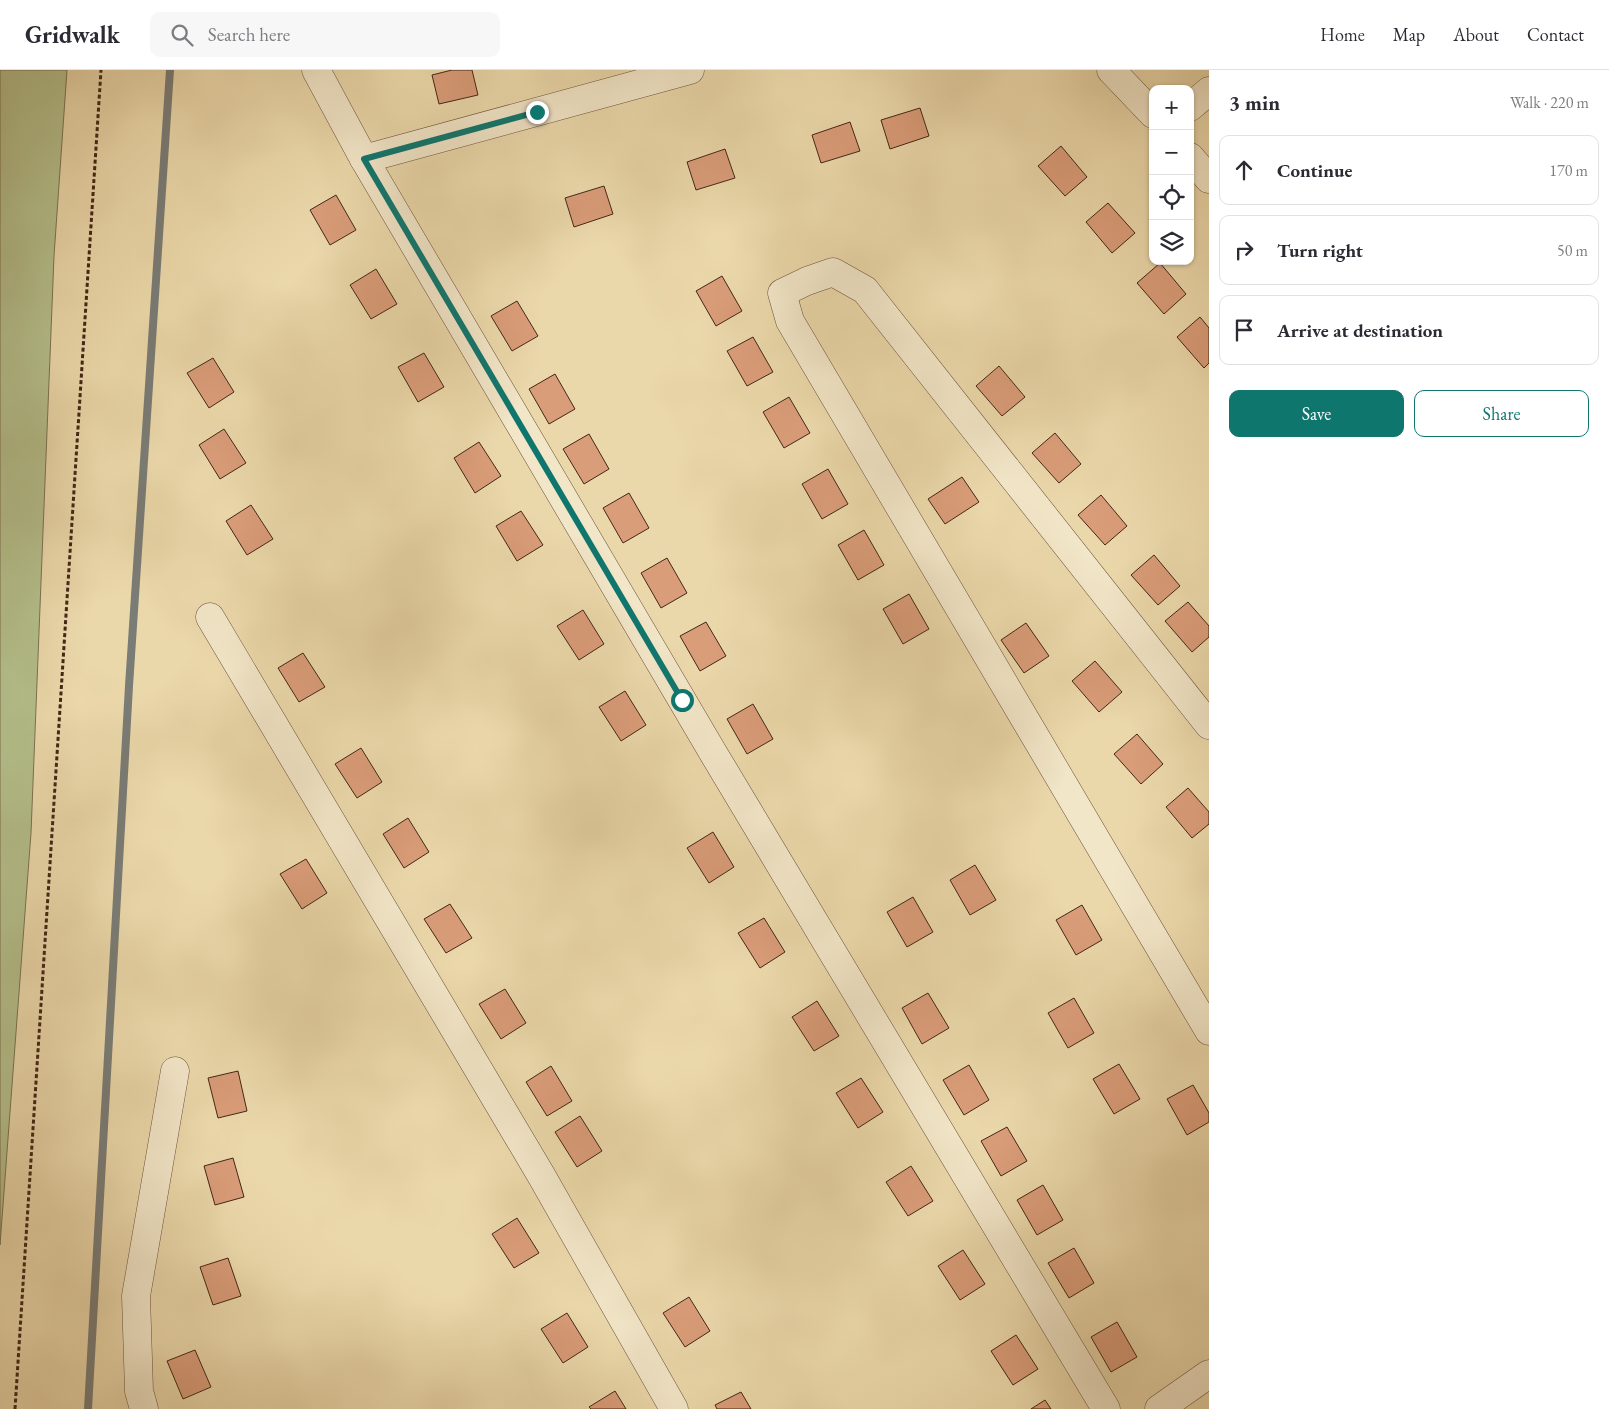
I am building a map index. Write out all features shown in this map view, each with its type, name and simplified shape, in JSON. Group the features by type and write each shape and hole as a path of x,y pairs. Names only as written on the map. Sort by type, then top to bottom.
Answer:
{"street":[{"path":"316,70 364,159 712,751 1106,1409"},
{"path":"364,159 690,70"},
{"path":"1111,70 1149,110"},
{"path":"1194,104 1209,91"},
{"path":"1194,162 1209,179"},
{"path":"1209,725 866,290 833,272 807,281 782,293 790,321 1209,1031"},
{"path":"210,617 541,1174 674,1409"},
{"path":"144,1409 139,1391 136,1296 175,1071"},
{"path":"1159,1409 1209,1374"}],"path":[{"path":"15,1409 101,70"}],"green space":[{"path":"0,70 67,70 54,256 31,833 0,1245"}],"building":[{"path":"452,70 472,70 478,95 439,104 432,75"},
{"path":"920,108 929,136 890,149 881,120"},
{"path":"850,122 860,151 821,163 812,135"},
{"path":"1061,146 1087,177 1065,196 1038,166"},
{"path":"725,149 735,178 696,190 687,162"},
{"path":"604,186 613,214 574,227 565,198"},
{"path":"336,195 356,230 330,245 310,210"},
{"path":"1108,203 1135,233 1112,253 1086,222"},
{"path":"1158,265 1162,265 1186,294 1164,314 1137,283"},
{"path":"376,269 397,304 371,319 350,285"},
{"path":"722,276 742,311 716,326 696,291"},
{"path":"517,301 538,336 512,351 491,316"},
{"path":"1200,317 1209,328 1209,363 1204,368 1177,337"},
{"path":"753,337 773,372 747,386 727,351"},
{"path":"424,353 444,387 418,402 398,367"},
{"path":"213,358 234,392 209,408 187,373"},
{"path":"999,366 1025,397 1002,416 976,386"},
{"path":"555,374 575,409 549,424 529,389"},
{"path":"789,397 810,433 784,448 763,412"},
{"path":"224,429 246,463 220,479 199,445"},
{"path":"1055,433 1081,464 1059,483 1032,453"},
{"path":"589,434 609,469 584,484 563,449"},
{"path":"479,442 501,476 475,493 454,458"},
{"path":"828,469 848,504 822,519 802,484"},
{"path":"962,477 979,502 945,524 928,499"},
{"path":"629,493 649,528 623,543 603,508"},
{"path":"1101,495 1127,526 1105,545 1078,515"},
{"path":"251,505 273,539 247,555 226,521"},
{"path":"521,511 543,545 517,561 496,526"},
{"path":"864,530 884,565 858,580 838,545"},
{"path":"1154,555 1180,586 1158,605 1131,575"},
{"path":"667,558 687,593 661,608 641,573"},
{"path":"909,594 929,629 903,644 883,609"},
{"path":"1188,602 1209,626 1209,637 1192,652 1165,621"},
{"path":"583,610 604,644 579,660 557,626"},
{"path":"706,622 726,656 700,671 680,636"},
{"path":"1026,623 1049,656 1024,673 1001,640"},
{"path":"303,653 325,687 299,702 278,668"},
{"path":"1095,661 1122,692 1099,712 1072,681"},
{"path":"625,691 646,725 621,741 599,707"},
{"path":"753,704 773,739 747,754 727,719"},
{"path":"1137,734 1163,764 1141,784 1114,754"},
{"path":"361,748 382,782 357,798 335,764"},
{"path":"1188,788 1209,812 1209,824 1192,838 1166,807"},
{"path":"408,818 429,852 404,868 383,834"},
{"path":"713,832 734,867 709,883 687,848"},
{"path":"306,859 327,893 302,909 280,874"},
{"path":"975,865 996,900 970,915 950,880"},
{"path":"913,897 933,932 907,947 887,912"},
{"path":"450,904 472,938 446,953 424,919"},
{"path":"1082,905 1102,940 1076,955 1056,920"},
{"path":"764,918 785,952 760,968 738,933"},
{"path":"505,989 526,1023 501,1039 479,1004"},
{"path":"928,993 949,1028 922,1044 902,1008"},
{"path":"1074,998 1094,1033 1068,1048 1048,1013"},
{"path":"817,1001 839,1036 814,1051 792,1017"},
{"path":"1119,1064 1140,1099 1114,1114 1093,1079"},
{"path":"969,1065 989,1100 964,1115 943,1080"},
{"path":"551,1066 572,1101 547,1116 526,1082"},
{"path":"238,1071 247,1111 218,1118 208,1078"},
{"path":"861,1078 883,1112 858,1128 836,1093"},
{"path":"1193,1085 1209,1113 1209,1122 1187,1135 1167,1099"},
{"path":"580,1116 602,1151 577,1167 555,1132"},
{"path":"1007,1127 1027,1161 1001,1176 981,1141"},
{"path":"233,1158 244,1197 215,1205 204,1166"},
{"path":"911,1166 933,1201 908,1216 886,1182"},
{"path":"1043,1185 1063,1220 1037,1235 1017,1200"},
{"path":"517,1218 539,1253 514,1268 492,1234"},
{"path":"1074,1248 1094,1283 1069,1298 1048,1263"},
{"path":"963,1250 985,1284 960,1300 938,1266"},
{"path":"228,1258 241,1296 213,1305 200,1267"},
{"path":"689,1297 710,1331 685,1347 663,1313"},
{"path":"567,1313 588,1347 563,1363 541,1329"},
{"path":"1117,1322 1137,1357 1111,1372 1091,1337"},
{"path":"1016,1335 1038,1369 1013,1385 991,1351"},
{"path":"195,1350 211,1387 183,1399 167,1361"},
{"path":"615,1391 626,1409 591,1409 589,1407"},
{"path":"741,1392 751,1409 717,1409 715,1405"},
{"path":"1045,1400 1051,1409 1031,1409"}],"waterway":[{"path":"88,1409 129,686 170,70"}],"route":[{"path":"537,112 364,159 682,700"}]}
